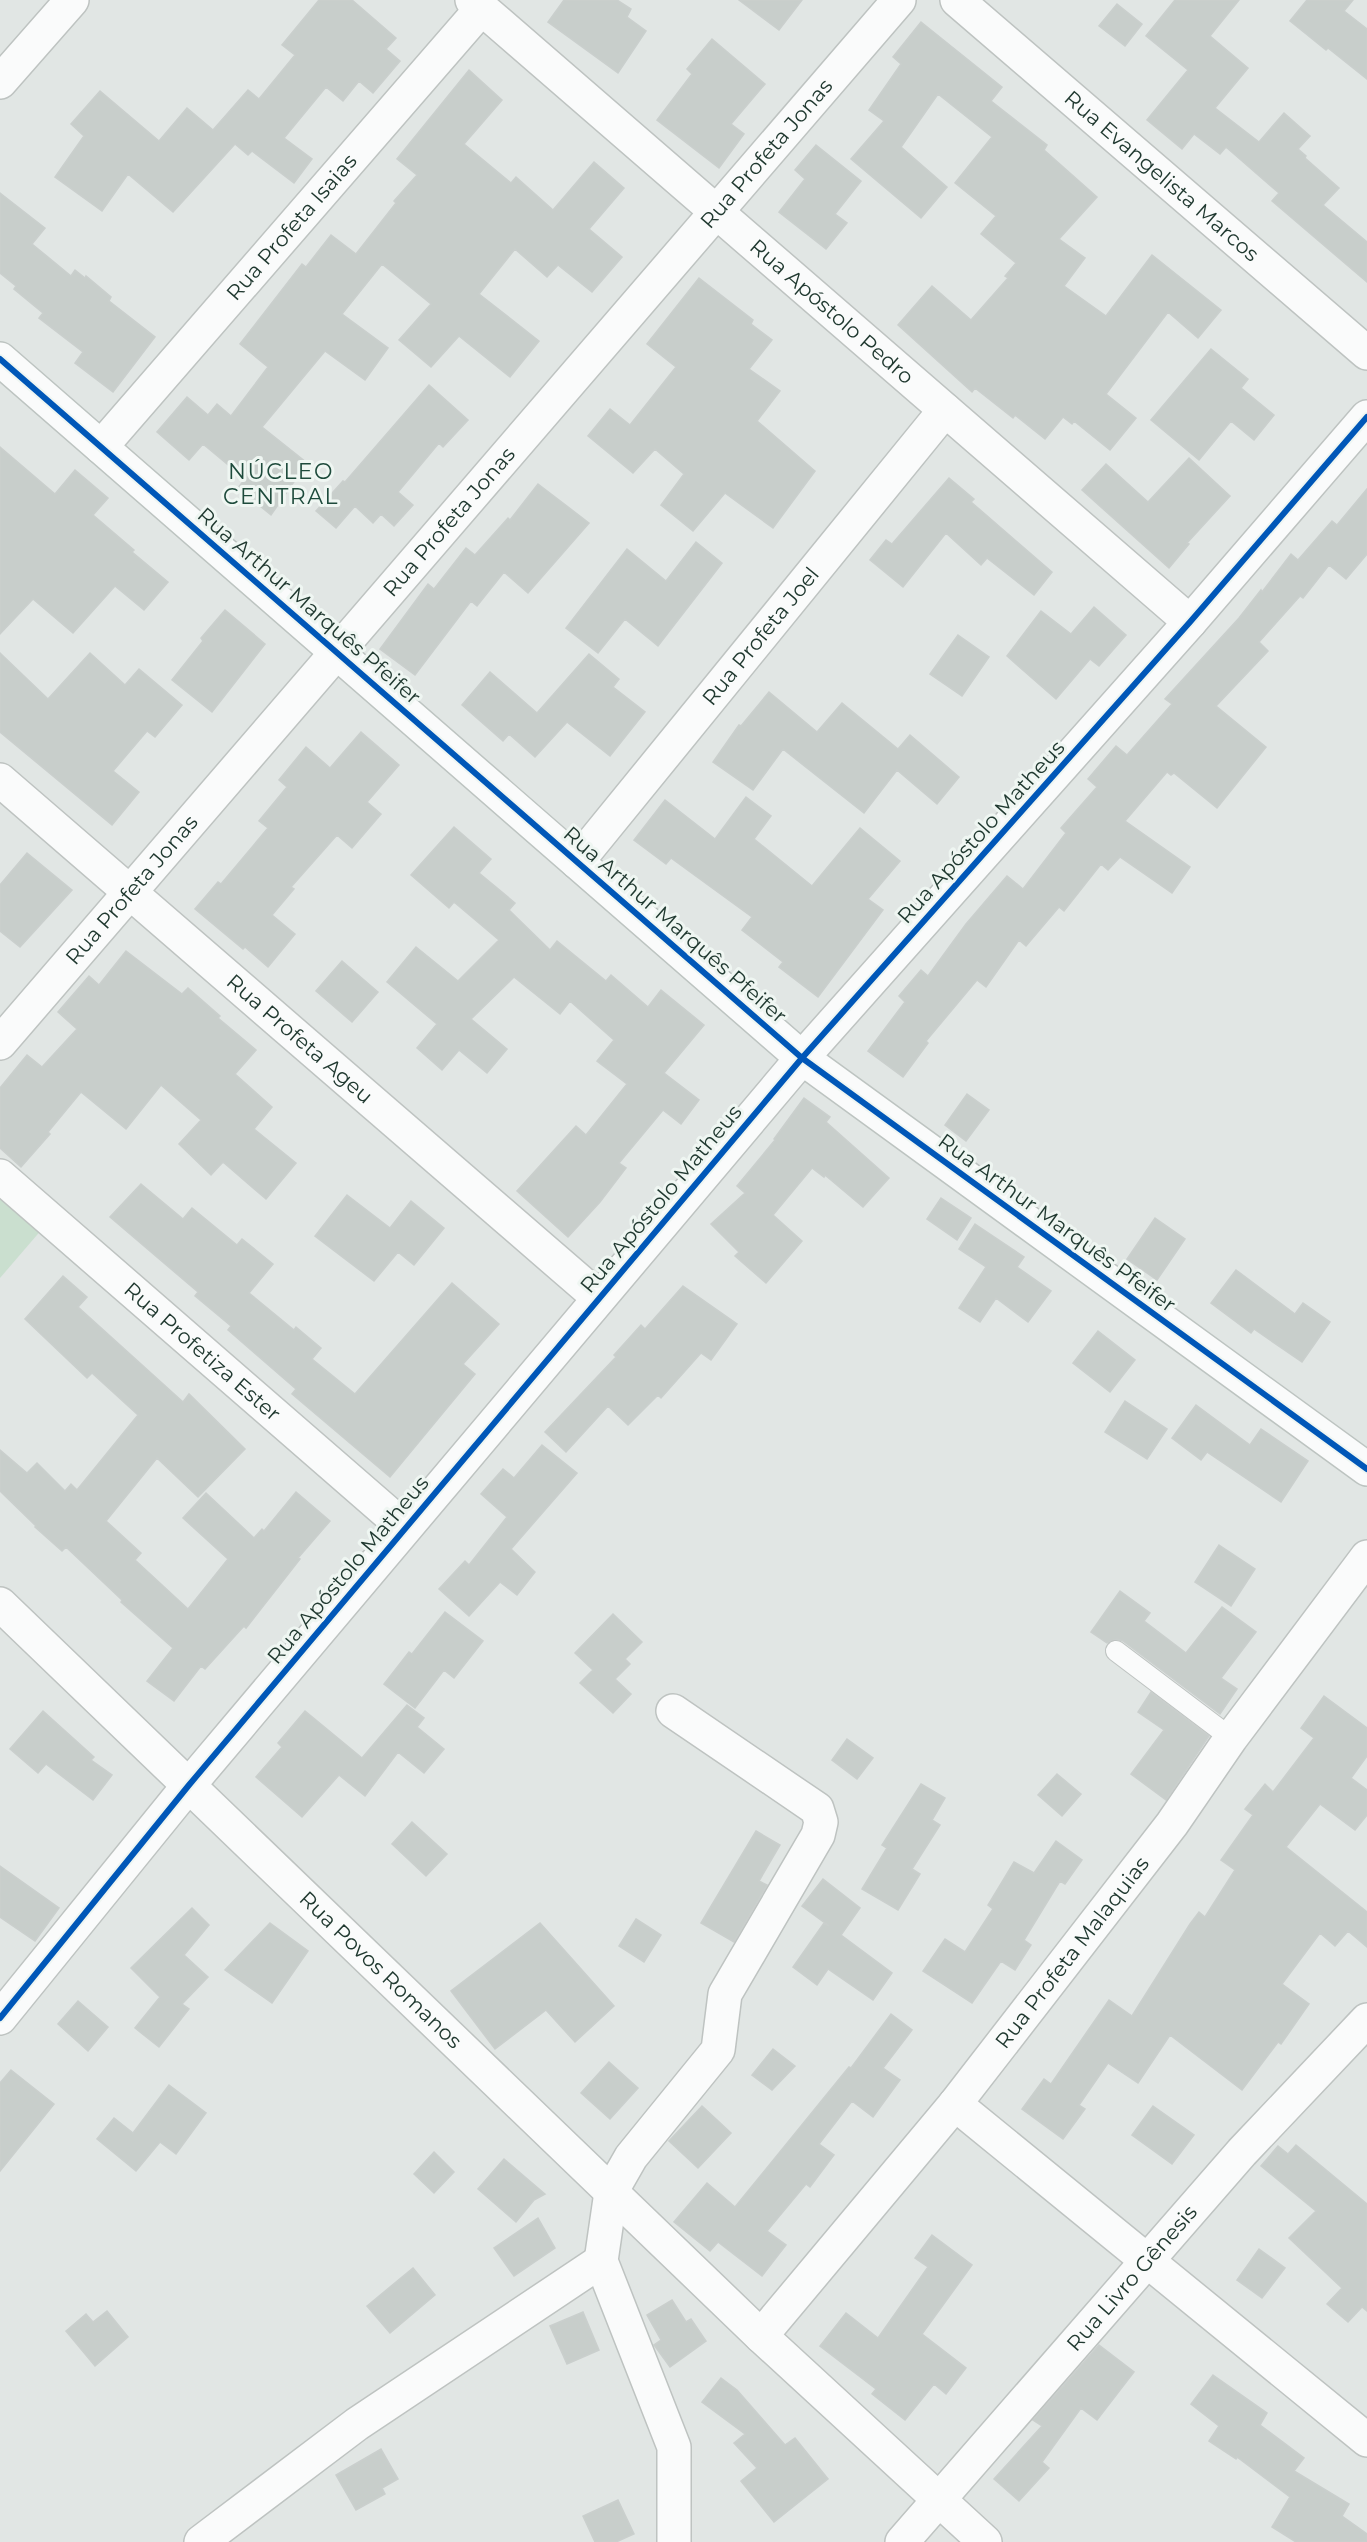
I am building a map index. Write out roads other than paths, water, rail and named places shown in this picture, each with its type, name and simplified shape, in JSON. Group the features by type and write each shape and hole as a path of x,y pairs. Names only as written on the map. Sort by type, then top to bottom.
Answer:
{"street":[{"path":"0,82 72,0"},
{"name":"Rua Profeta Jonas","path":"0,1043 899,0"},
{"name":"Rua Evangelista Marcos","path":"957,0 1367,353"},
{"name":"Rua Apóstolo Pedro","path":"477,4 1190,622"},
{"name":"Rua Profeta Isaias","path":"101,447 477,4"},
{"name":"Rua Arthur Marquês Pfeifer","path":"0,359 802,1058 1367,1469"},
{"name":"Rua Profeta Joel","path":"577,862 945,410"},
{"name":"Rua Apóstolo Matheus","path":"0,2018 189,1785 802,1058 1190,622 1367,417"},
{"name":"Rua Profeta Ageu","path":"0,780 599,1298"},
{"name":"Rua Profetiza Ester","path":"0,1176 405,1528"},
{"name":"Rua Profeta Malaquias","path":"761,2336 955,2104 1172,1824 1231,1738 1367,1557"},
{"name":"Rua Povos Romanos","path":"0,1604 761,2336 986,2542"},
{"path":"673,1711 817,1809 821,1822 818,1834 725,1994 718,2050 631,2157 611,2192 601,2261 674,2447 674,2542"},
{"name":"Rua Livro Gênesis","path":"902,2542 1242,2152 1367,2020"},
{"path":"955,2104 1367,2440"},
{"path":"201,2542 357,2424 601,2261"}],"lane":[{"path":"1116,1651 1231,1738"}],"district":[{"name":"NÚCLEO CENTRAL","path":"281,484"}]}
